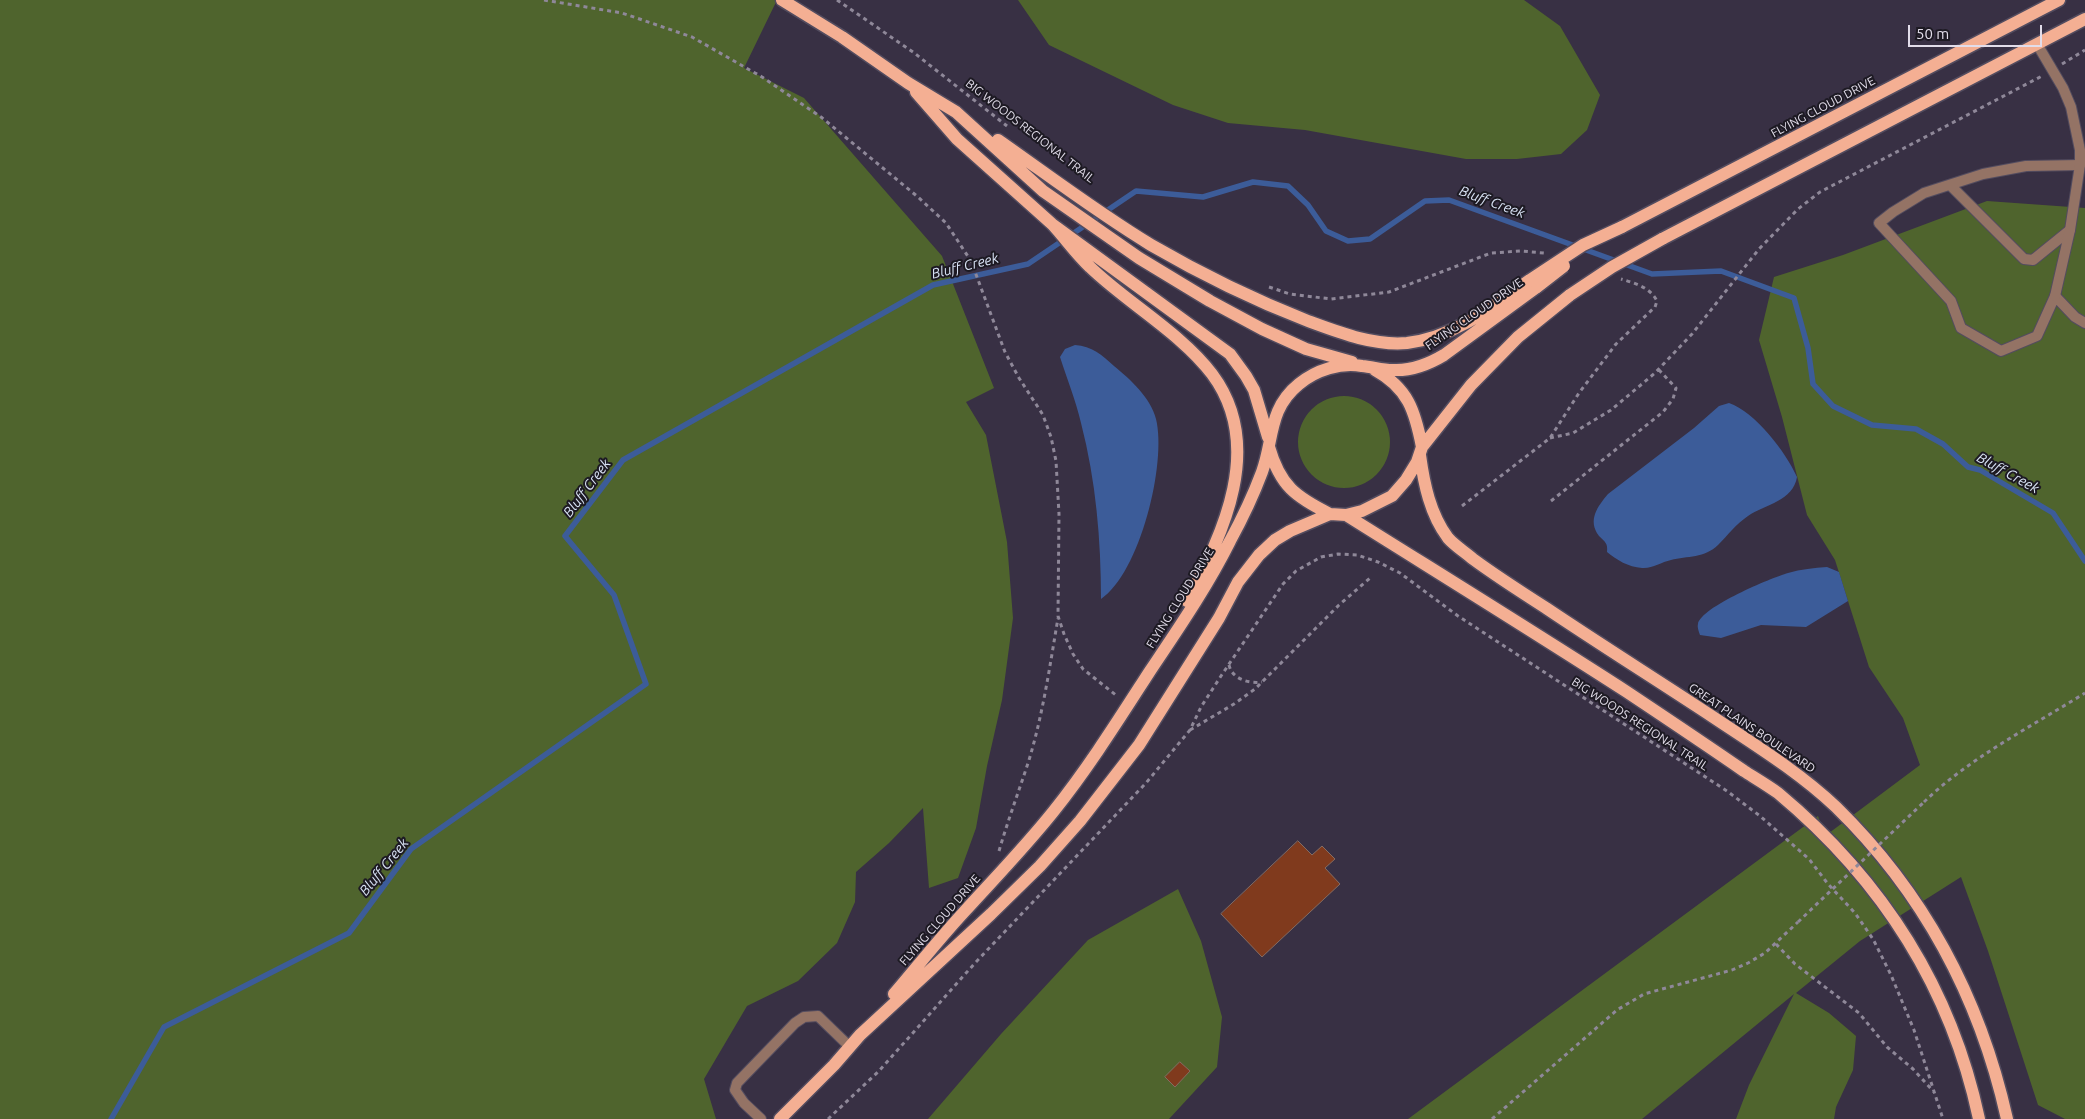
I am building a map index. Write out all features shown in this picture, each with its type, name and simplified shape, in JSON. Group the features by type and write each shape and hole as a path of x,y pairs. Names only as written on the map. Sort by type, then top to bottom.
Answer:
{"main road":[{"path":"782,0 842,37 908,83 956,112 1151,244 1215,280 1292,314 1361,338 1387,343 1406,343 1427,339 1472,321 1533,284"},
{"name":"FLYING CLOUD DRIVE","path":"860,1035 962,914 1027,844 1098,751 1211,578 1240,523 1262,471 1272,425 1283,401 1298,384 1326,369 1345,365 1405,370 1436,360 1583,245 1622,227 2059,0"},
{"name":"FLYING CLOUD DRIVE","path":"780,1119 834,1065 860,1035 992,914 1040,866 1080,821 1139,745 1219,618 1238,582 1259,555 1275,540 1290,531 1330,514 1346,515 1362,511 1392,496 1406,480 1421,451 1450,410 1495,359 1518,337 1570,295 1612,267 1662,239 2085,19"},
{"path":"908,83 957,139 1052,224 1230,354 1254,390 1278,472 1290,490 1303,500 1330,514"},
{"path":"956,112 1043,191 1139,258 1210,301 1262,329 1306,349 1366,367 1388,377 1406,397 1417,422 1421,451"},
{"path":"1052,224 1090,267 1194,355 1222,388 1230,407 1237,440 1234,485 1216,546 1148,674"},
{"name":"GREAT PLAINS BOULEVARD","path":"1421,451 1425,483 1433,511 1453,543 1494,574 1797,774 1835,807 1885,860 1923,912 1952,960 1988,1046 2007,1119"},
{"path":"1346,515 1537,634 1721,754 1776,791 1831,840 1888,910 1924,966 1960,1047 1979,1119"}],"street":[{"path":"2037,44 2063,88 2082,147 2080,165 2070,230 2054,296 2038,336 2001,351 1961,328 1950,301 1879,223 1924,193 1983,174 2026,166 2080,165"},
{"path":"1950,185 2024,259 2033,260 2070,230"},
{"path":"2054,296 2076,317 2085,322"},
{"path":"761,1119 739,1096 736,1090 737,1083 795,1023 804,1017 818,1016 849,1046"}],"path":[{"path":"544,0 622,13 692,37 762,77 821,117 918,197 946,223 971,261 1005,352 1043,415 1051,437 1056,461 1059,514 1058,614 1045,696 1029,760 1010,812 997,858"},
{"name":"BIG WOODS REGIONAL TRAIL","path":"837,0 913,52 1009,128"},
{"path":"1550,438 1573,433 1611,410 1659,370 1682,346 1759,249 1798,209 1820,192 2002,99 2085,50"},
{"path":"1267,286 1290,294 1331,299 1340,298 1390,292 1492,253 1521,251 1548,254"},
{"path":"1462,506 1550,438 1579,393 1616,344 1656,305 1656,299 1651,293 1636,284 1620,278"},
{"path":"1551,501 1663,412 1673,399 1676,388 1659,370"},
{"name":"BIG WOODS REGIONAL TRAIL","path":"1190,730 1201,708 1229,664 1283,584 1296,571 1312,561 1338,554 1357,555 1378,562 1400,573 1458,616 1727,791 1760,816 1809,859 1828,884 1855,913 1873,939 1891,975 1914,1030 1943,1119"},
{"path":"828,1119 879,1071 975,963 1120,811 1190,730 1234,704 1262,682 1339,604 1370,578"},
{"path":"1058,614 1072,654 1083,669 1129,704"},
{"path":"1229,664 1233,673 1243,680 1253,683 1262,682"},
{"path":"1492,1119 1624,1006 1651,992 1742,966 1765,953 1942,784 2085,693"},
{"path":"1776,944 1795,964 1858,1013 1887,1047 1935,1092"}],"green space":[{"path":"0,0 777,0 744,68 804,98 942,256 994,388 966,402 986,435 1007,542 1013,618 1002,700 987,766 976,828 958,878 929,888 923,808 889,843 856,872 855,902 837,943 798,981 747,1006 704,1079 716,1119 0,1119"},
{"path":"1018,0 1524,0 1560,26 1600,95 1587,130 1561,154 1517,159 1466,159 1305,130 1228,123 1173,105 1049,45"},
{"path":"1987,201 2085,208 2085,1119 2065,1119 2038,1105 1988,951 1961,877 1860,941 1796,993 1829,1013 1856,1036 1853,1070 1836,1107 1834,1119 1736,1119 1749,1085 1794,994 1642,1119 1408,1119 1818,816 1825,836 1920,765 1903,718 1869,667 1835,560 1807,515 1782,417 1759,340 1774,277 1843,255"},
{"path":"1335,396 1353,396 1370,403 1383,416 1390,433 1390,451 1383,468 1370,481 1353,488 1335,488 1318,481 1305,468 1298,451 1298,433 1305,416 1318,403"},
{"path":"1178,889 1201,941 1222,1017 1217,1067 1169,1119 928,1119 1001,1034 1088,940"}],"water":[{"path":"1075,345 1087,347 1101,355 1139,389 1153,411 1158,438 1158,462 1154,488 1138,542 1128,566 1115,586 1101,599 1099,533 1094,489 1079,415 1060,357 1065,349"},
{"path":"1729,403 1749,415 1778,445 1797,477 1790,492 1778,501 1748,516 1718,545 1702,554 1642,568 1623,563 1607,552 1606,543 1596,530 1594,519 1598,508 1608,494 1694,428 1719,406"},
{"path":"1827,567 1839,572 1848,601 1806,627 1761,625 1721,638 1700,635 1698,625 1702,617 1723,602 1788,573"}],"building":[{"path":"1298,841 1312,855 1322,846 1335,859 1325,868 1340,884 1262,957 1221,914"},
{"path":"1180,1062 1190,1071 1175,1087 1165,1077"}],"waterway":[{"name":"Bluff Creek","path":"111,1119 164,1027 349,933 411,849 646,684 614,595 565,536 623,460 933,285 1028,264 1136,191 1203,197 1253,182 1288,186 1308,205 1326,231 1348,241 1370,239 1425,201 1449,200 1652,274 1721,271 1794,298 1808,348 1813,384 1833,406 1872,425 1916,429 1943,444 1968,467 1980,470 2053,513 2085,561"}]}
